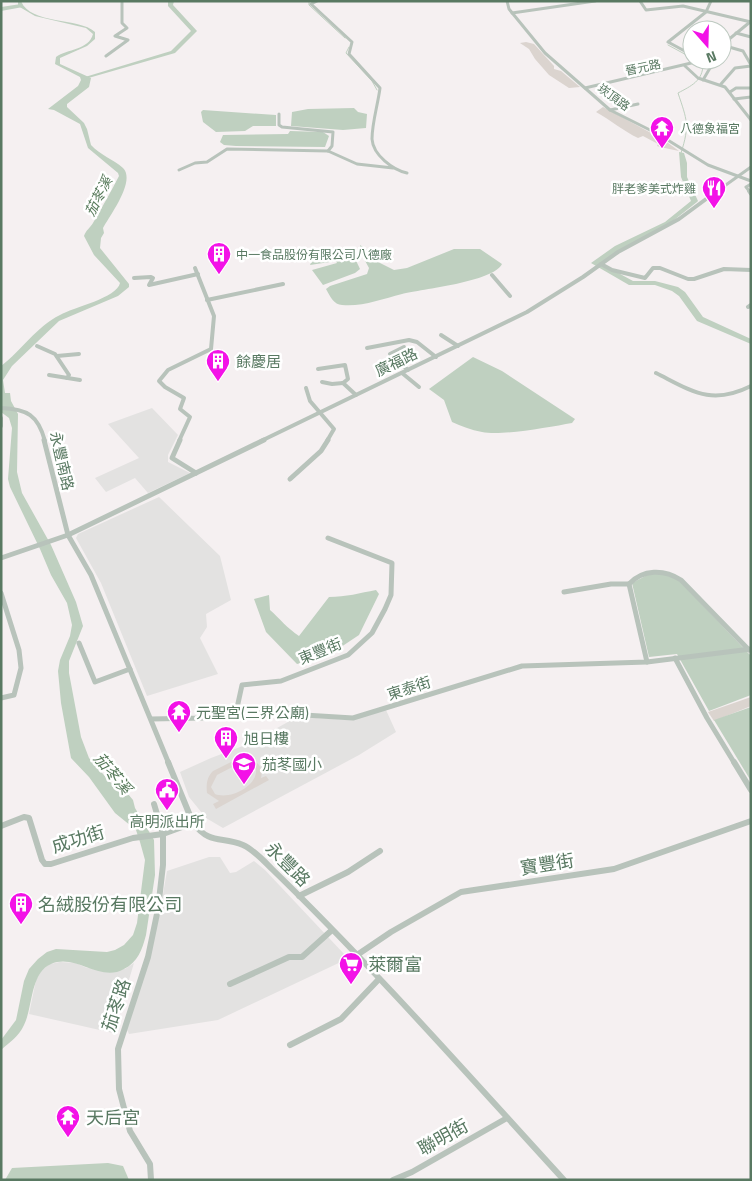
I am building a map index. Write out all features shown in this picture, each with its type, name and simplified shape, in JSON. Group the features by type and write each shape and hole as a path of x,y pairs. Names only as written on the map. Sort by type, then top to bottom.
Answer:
{"street":[{"path":"106,56 128,40 116,36 127,28 122,23 122,1"},
{"path":"317,1 311,4 352,42 348,54 380,88 372,141 383,160 394,168"},
{"name":"崁頂路","path":"507,1 512,13 546,53 610,110 708,165 751,182"},
{"path":"512,13 595,1"},
{"path":"640,1 646,10 683,6 707,10 751,22"},
{"path":"695,20 707,10 711,1"},
{"path":"732,36 751,22"},
{"path":"682,31 668,42 682,50"},
{"path":"736,33 751,37"},
{"path":"732,48 743,51 751,49"},
{"path":"721,84 734,68 751,65 743,51"},
{"name":"晉元路","path":"585,88 682,67"},
{"path":"690,70 703,80 721,84 730,92 751,120"},
{"path":"703,80 709,70"},
{"path":"730,92 736,88 751,88"},
{"path":"734,99 751,97"},
{"path":"610,110 638,104"},
{"path":"279,114 279,125 282,127 332,132 332,146 328,151"},
{"path":"179,170 194,163 207,162 224,149 328,151 357,164 394,168 407,173"},
{"name":"廣福路","path":"1,558 68,535 527,312 618,252 666,225 751,167"},
{"path":"751,182 746,187 751,194"},
{"path":"601,264 612,270 645,278 653,268 660,268 688,279 694,279 710,272 724,269 751,270"},
{"path":"195,268 214,316 211,349 168,370 159,381 165,387 184,398 180,409 190,417 172,458 196,473"},
{"path":"134,278 151,277 153,278 149,285 198,274"},
{"path":"492,275 510,296"},
{"path":"207,300 283,284"},
{"path":"441,335 458,346"},
{"path":"367,348 409,340 417,342 436,357"},
{"path":"37,346 57,356 69,375 67,378"},
{"path":"404,347 390,354 408,370"},
{"path":"57,356 79,354"},
{"path":"318,369 344,365 348,379 343,383 332,384 322,382"},
{"path":"402,373 419,386"},
{"path":"49,374 80,380"},
{"path":"656,374 710,397 730,395 751,386"},
{"path":"343,383 356,395"},
{"path":"290,479 321,451 334,429 310,401 306,388"},
{"name":"永豐南路","path":"1,408 25,411 41,427 68,535"},
{"path":"1,418 1,426"},
{"name":"永豐路","path":"68,535 91,575 193,823 199,831 206,837 241,844 251,848 357,955 564,1180"},
{"name":"東豐街","path":"237,708 242,685 250,682 281,681 348,655 372,633 385,609 391,595 392,563 328,538"},
{"path":"564,592 611,584 629,584 632,580 648,573 665,571 677,576 750,650"},
{"path":"629,584 647,662"},
{"path":"1,593 19,650 21,668 14,695 1,698"},
{"path":"79,643 94,682 130,669"},
{"name":"東泰街","path":"151,719 203,718 219,715 237,708 288,714 352,718 522,666 647,662 750,650"},
{"path":"675,658 707,718 751,790"},
{"path":"154,804 164,834 193,823"},
{"name":"成功街","path":"1,826 24,817 29,818 42,860 45,864 51,864 136,838 164,834"},
{"name":"寶豐街","path":"357,955 391,932 461,892 614,869 751,821"},
{"name":"茄苳路","path":"151,1180 150,1164 130,1131 119,1089 118,1050 148,957 158,909 164,834"},
{"path":"299,896 348,872 380,851"},
{"path":"230,984 289,958 302,957 332,930"},
{"path":"290,1045 341,1019 379,979"},
{"name":"聯明街","path":"393,1180 412,1172 507,1118"}],"shaded area":[{"path":"18,1 21,1 26,9 34,14 78,24 88,27 95,32 95,39 87,46 60,58 60,64 91,78 89,87 67,104 67,107 84,123 91,145 98,152 123,168 126,174 124,189 103,228 104,233 101,238 100,248 129,284 129,287 118,296 59,321 12,366 3,380 5,393 10,393 11,401 18,414 17,472 22,493 51,545 76,602 83,626 69,661 69,673 81,737 89,758 110,782 128,794 133,800 135,808 154,840 155,875 146,935 141,951 133,963 124,969 106,973 70,962 51,964 44,968 33,991 27,1018 22,1029 1,1050 1,1040 16,1020 24,981 29,969 38,959 47,952 56,949 107,952 115,950 124,945 133,935 137,923 145,860 136,830 115,813 89,777 71,758 61,703 58,671 72,625 67,603 51,575 8,479 12,428 9,418 1,412 1,366 51,320 66,312 103,298 117,288 120,283 94,255 84,236 113,188 119,176 118,173 88,148 80,124 54,110 48,109 78,86 81,80 80,77 55,64 56,57 87,43 93,34 86,28 35,16 18,6"},
{"path":"520,43 534,44 554,66 554,69 561,71 580,87 569,88 549,75 529,49"},
{"path":"603,107 664,140 679,151 657,146 658,144 643,136 638,138 596,112"},
{"path":"354,108 358,112 367,114 366,128 343,130 291,126 292,112 308,109"},
{"path":"203,110 276,115 276,126 253,126 245,131 216,132 203,122 201,112"},
{"path":"290,131 323,132 329,136 325,147 236,146 224,145 220,142 223,135 288,134"},
{"path":"360,245 371,252 378,262 394,270 407,268 454,249 480,249 502,264 485,276 472,280 402,294 364,304 339,305 332,300 326,289 367,274 369,268 363,257"},
{"path":"351,250 360,269 355,273 323,285 312,270 337,263 336,261 310,265 315,254"},
{"path":"473,357 502,371 575,419 572,423 526,431 501,433 478,431 452,422 444,400 429,389"},
{"path":"152,408 178,435 168,455 168,462 190,473 148,493 135,478 106,492 95,478 139,458 108,424"},
{"path":"159,497 220,556 231,600 206,614 207,627 200,638 218,674 147,696 101,583 76,538 78,534"},
{"path":"653,572 674,575 751,656 751,695 709,711 677,654 649,657 632,583"},
{"path":"376,590 379,594 359,635 326,657 297,664 266,632 254,599 269,595 270,610 299,636 329,597 347,596"},
{"path":"751,697 751,706 714,721 708,712"},
{"path":"751,707 751,781 714,720"},
{"name":"茄苳國小","path":"386,710 396,732 359,755 223,828 206,818 189,797 180,772 256,741 260,744 271,739 268,733 297,717 352,720"},
{"path":"237,759 253,760 260,767 261,778 266,776 269,780 216,809 213,804 219,801 207,793 208,778 213,771","holes":["240,763 248,763 256,769 253,781 248,786 228,795 215,794 211,787 217,775"]},
{"path":"209,857 220,857 230,873 236,872 254,861 265,870 345,955 345,960 218,1020 129,1034 127,1030 159,917 167,871"},
{"path":"60,962 76,963 87,968 125,969 134,963 113,1033 29,1014 36,980 42,970 50,964"},
{"path":"108,1163 123,1166 129,1180 5,1180 12,1168"}],"waterway":[{"path":"87,78 173,52 194,31 170,5 171,1"},
{"path":"309,1 309,5 345,38"},
{"path":"1,9 21,6"},
{"path":"668,45 682,53"},
{"path":"349,47 346,53 372,81 377,90"},
{"path":"681,153 686,136 686,123 678,93 699,79 702,70"},
{"path":"681,153 684,163 684,177 695,201 667,223 618,248 595,263 632,283 655,283 675,289 682,294 700,319 751,342"}],"place":[{"name":"八德象福宮","path":"662,149"},
{"name":"胖老爹美式炸雞","path":"714,209"},
{"name":"中一食品股份有限公司八德廠","path":"219,275"},
{"name":"餘慶居","path":"218,382"},
{"name":"元聖宮(三界公廟)","path":"179,733"},
{"name":"旭日樓","path":"226,759"},
{"name":"茄苳國小","path":"244,785"},
{"name":"高明派出所","path":"167,811"},
{"name":"名絨股份有限公司","path":"21,925"},
{"name":"萊爾富","path":"351,985"},
{"name":"天后宮","path":"68,1138"}],"water label":[{"name":"茄苳溪","path":"98,196"},
{"name":"茄苳溪","path":"113,773"}]}
